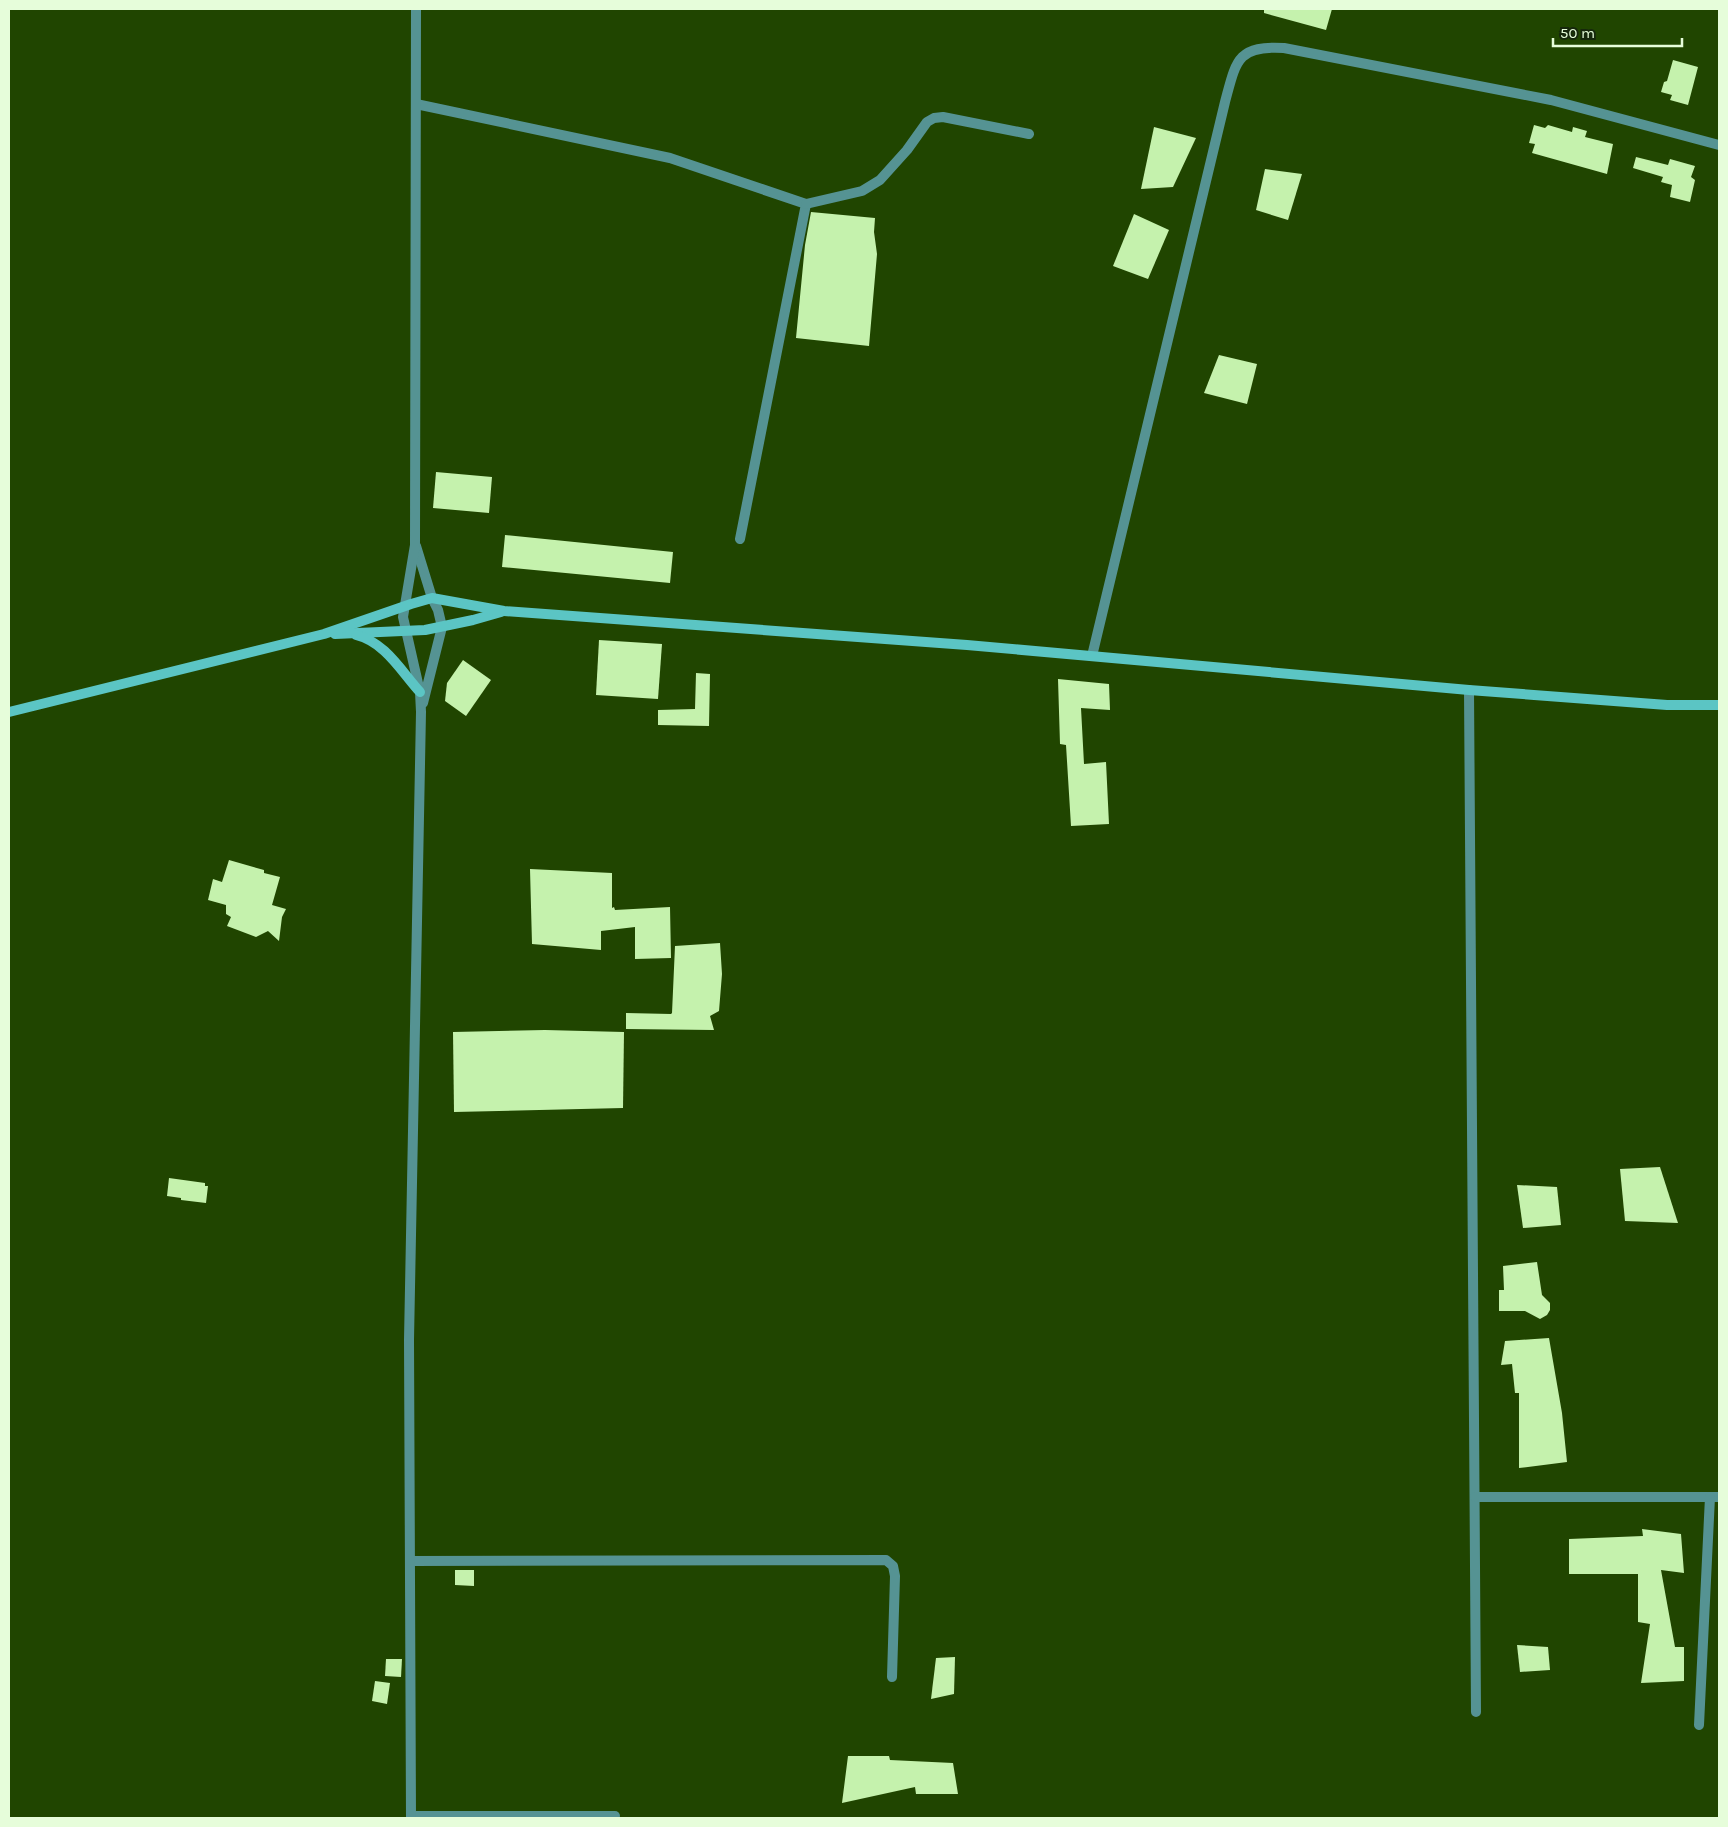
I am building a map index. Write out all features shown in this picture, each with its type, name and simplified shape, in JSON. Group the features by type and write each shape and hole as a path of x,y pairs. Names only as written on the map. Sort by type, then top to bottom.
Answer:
{"street":[{"path":"416,9 415,545 403,617 420,692 421,712 409,1340 411,1817 616,1816"},
{"path":"1092,656 1225,102 1234,68 1245,54 1255,49 1267,47 1304,52 1551,100 1719,145"},
{"path":"416,104 670,158 806,204 862,191 880,180 907,150 927,122 934,118 943,117 1028,134"},
{"path":"740,540 806,204"},
{"path":"415,545 432,598 438,610 442,627 421,712"},
{"path":"9,712 324,634 432,598 504,611 967,645 1469,690 1667,705 1719,705"},
{"path":"324,634 406,631 442,627 504,611"},
{"path":"348,634 363,637 374,643 395,662 420,692"},
{"path":"1469,690 1476,1712"},
{"path":"1475,1497 1715,1497 1699,1725"},
{"path":"410,1561 886,1560 893,1566 896,1576 892,1677"}],"building":[{"path":"1264,9 1332,9 1326,30 1264,13"},
{"path":"1673,60 1698,67 1688,105 1670,100 1672,95 1661,92 1664,82 1667,81"},
{"path":"1534,125 1545,128 1548,125 1572,132 1573,127 1587,131 1585,137 1613,144 1607,174 1532,153 1535,144 1529,143"},
{"path":"1154,127 1196,138 1173,187 1141,189"},
{"path":"1636,157 1668,165 1670,159 1695,166 1691,177 1695,180 1690,202 1670,197 1672,185 1661,182 1663,177 1633,168"},
{"path":"1265,169 1302,174 1288,220 1256,210"},
{"path":"811,212 875,218 874,232 877,254 869,346 796,338 805,245"},
{"path":"1134,214 1169,230 1148,279 1113,266"},
{"path":"1219,355 1257,364 1247,404 1204,393"},
{"path":"436,472 492,477 489,513 433,508"},
{"path":"505,535 673,552 670,583 502,567"},
{"path":"599,640 662,644 658,699 596,695"},
{"path":"463,660 491,680 466,716 445,701 447,683"},
{"path":"696,673 710,674 709,726 658,725 658,710 695,709"},
{"path":"1058,679 1109,684 1110,710 1081,708 1084,764 1106,762 1109,824 1071,826 1066,745 1060,744"},
{"path":"229,860 264,870 264,873 280,877 272,905 286,909 282,917 279,941 268,931 256,937 227,926 231,917 226,914 226,905 208,900 213,879 222,882"},
{"path":"530,869 612,873 612,908 614,907 615,910 670,907 671,958 635,959 635,927 601,931 601,950 532,944"},
{"path":"720,943 722,974 719,1011 710,1016 714,1030 626,1029 626,1013 672,1013 675,946"},
{"path":"545,1030 624,1032 623,1108 454,1112 453,1032"},
{"path":"1660,1167 1678,1223 1625,1221 1620,1169"},
{"path":"169,1178 205,1183 205,1186 208,1186 206,1203 167,1196"},
{"path":"1517,1185 1557,1187 1561,1225 1523,1228"},
{"path":"1537,1262 1542,1295 1550,1303 1550,1310 1547,1315 1540,1319 1525,1311 1499,1311 1499,1290 1504,1290 1503,1266"},
{"path":"1549,1338 1562,1413 1567,1462 1519,1468 1519,1393 1515,1393 1512,1364 1501,1365 1505,1341"},
{"path":"1642,1529 1681,1534 1684,1573 1661,1570 1675,1647 1684,1647 1684,1681 1641,1683 1650,1624 1638,1622 1638,1574 1569,1574 1569,1539 1643,1536"},
{"path":"455,1570 474,1570 474,1586 455,1585"},
{"path":"1517,1645 1548,1647 1550,1670 1520,1672"},
{"path":"955,1657 954,1694 931,1699 936,1658"},
{"path":"386,1659 402,1659 401,1677 385,1676"},
{"path":"375,1681 390,1683 387,1704 372,1701"},
{"path":"848,1756 889,1756 890,1760 953,1763 958,1794 916,1794 915,1787 842,1803"}]}
